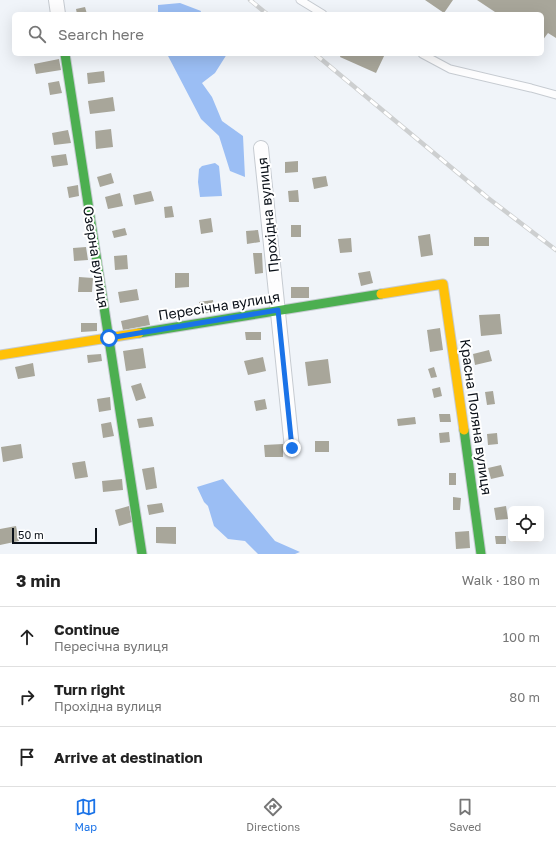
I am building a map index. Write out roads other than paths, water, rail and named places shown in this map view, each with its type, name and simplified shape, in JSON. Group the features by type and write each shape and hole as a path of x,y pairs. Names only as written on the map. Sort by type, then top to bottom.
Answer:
{"street":[{"path":"56,0 58,12"},
{"name":"Озерна вулиця","path":"65,56 142,554"},
{"name":"Прохідна вулиця","path":"261,148 292,448"},
{"name":"Пересічна вулиця","path":"0,355 443,284"},
{"name":"Красна Поляна вулиця","path":"443,284 481,554"}],"lane":[{"path":"300,0 320,12"},
{"path":"426,56 450,69 531,88 556,96"}],"water":[{"path":"180,3 201,11 158,12 158,5"},
{"path":"168,56 226,56 215,73 202,83 212,97 222,121 243,136 245,177 230,171 219,136 201,119"},
{"path":"215,163 219,166 222,196 200,197 198,182 199,169 202,166"},
{"path":"223,479 275,541 300,552 295,554 258,554 245,541 228,539 214,526 208,506 204,502 197,487"}],"railway":[{"path":"250,0 265,12"},
{"path":"317,56 488,198 556,250"}]}
